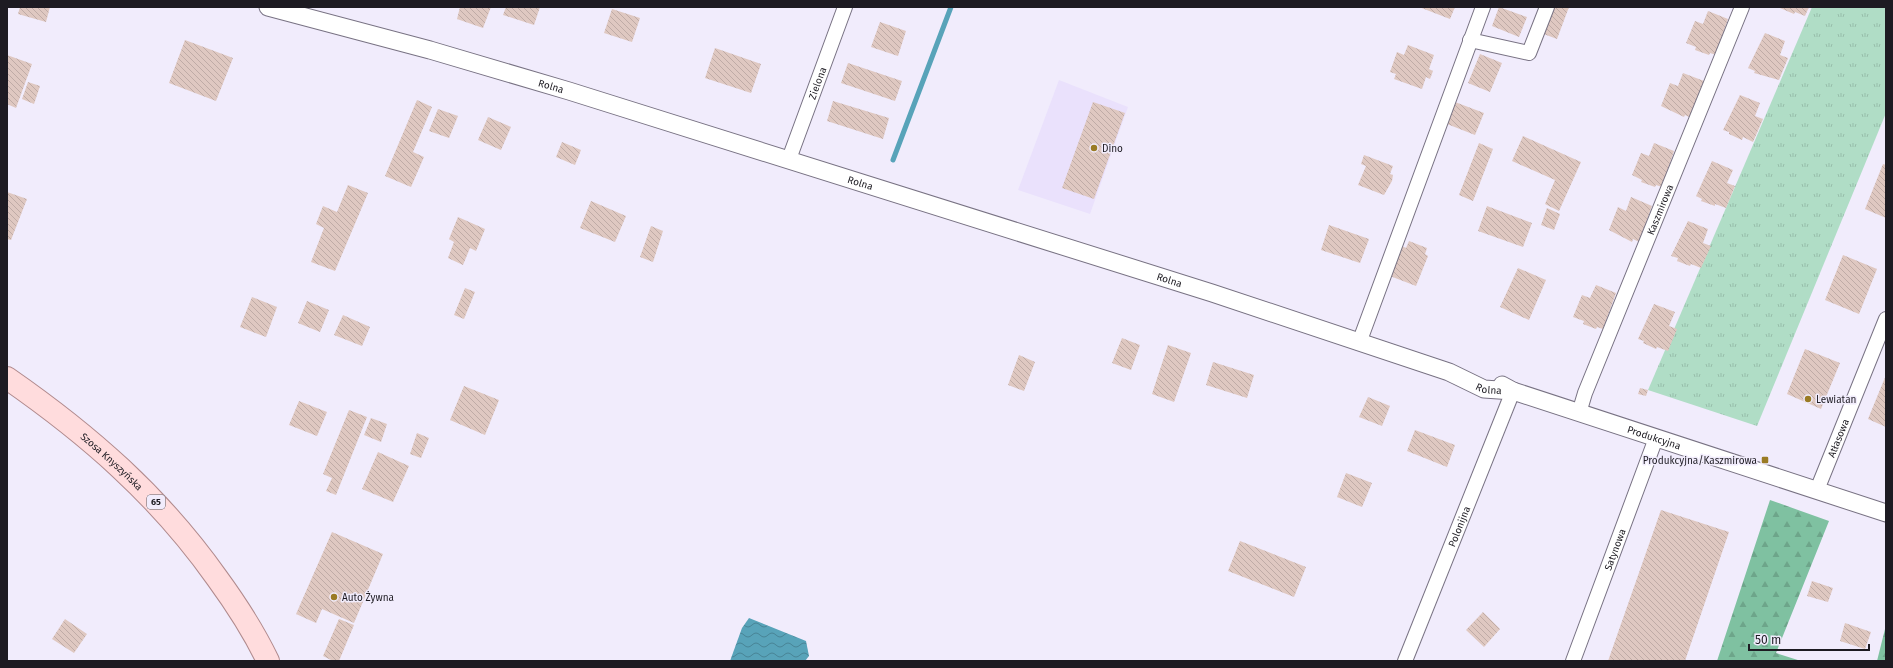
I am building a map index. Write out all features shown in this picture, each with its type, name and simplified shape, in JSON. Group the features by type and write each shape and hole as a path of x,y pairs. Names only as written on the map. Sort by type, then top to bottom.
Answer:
{"main road":[{"name":"Szosa Knyszyńska","path":"7,378 37,398 111,458 154,500 195,547 234,602 268,661"}],"street":[{"name":"Rolna","path":"268,7 437,52 569,91 1212,293 1449,372 1484,389 1513,391"},
{"name":"Zielona","path":"788,159 845,7"},
{"path":"1359,343 1483,7"},
{"path":"1470,40 1529,53 1547,7"},
{"name":"Kaszmirowa","path":"1579,413 1585,393 1742,7"},
{"name":"Atłasowa","path":"1817,490 1886,319"},
{"name":"Produkcyjna","path":"1513,391 1886,513"},
{"name":"Polonijna","path":"1405,661 1513,391"},
{"name":"Satynowa","path":"1572,661 1656,438"}],"shaded area":[{"path":"1059,80 1128,107 1090,214 1018,190"}],"green space":[{"path":"1812,7 1886,7 1886,113 1757,426 1648,390"},
{"path":"1770,500 1829,521 1776,653 1801,661 1717,661"},
{"path":"1886,625 1886,661 1877,661"}],"water":[{"path":"749,618 806,641 809,656 805,661 730,661 742,628"}],"building":[{"path":"20,7 50,7 46,22 18,14"},
{"path":"460,7 491,7 483,28 457,19"},
{"path":"506,7 540,7 534,25 503,15"},
{"path":"1419,7 1455,7 1450,19"},
{"path":"1499,7 1527,17 1519,37 1492,26"},
{"path":"1551,7 1569,7 1557,39 1541,33"},
{"path":"1809,7 1805,16 1795,12 1794,14 1780,8"},
{"path":"612,9 640,18 632,42 604,33"},
{"path":"1708,11 1728,19 1716,55 1710,53 1709,55 1695,50 1696,47 1686,43 1695,21 1703,24"},
{"path":"880,22 906,31 898,56 871,47"},
{"path":"1765,33 1785,41 1780,55 1788,58 1779,80 1754,73 1755,71 1748,68"},
{"path":"185,40 233,58 216,101 169,83"},
{"path":"1408,45 1434,55 1429,69 1433,71 1430,79 1426,77 1422,89 1394,79 1396,74 1390,72 1397,52 1404,55"},
{"path":"715,48 761,64 751,93 705,78"},
{"path":"1480,54 1502,63 1490,92 1468,83"},
{"path":"7,55 32,64 16,108 7,104"},
{"path":"848,63 902,81 895,101 841,83"},
{"path":"1683,73 1704,81 1691,118 1685,115 1684,117 1661,106 1670,83 1678,86"},
{"path":"28,82 40,86 34,104 22,99"},
{"path":"1740,95 1760,103 1755,116 1763,119 1753,142 1743,137 1742,140 1723,130"},
{"path":"417,100 432,107 413,152 424,157 411,187 385,176"},
{"path":"833,101 889,118 883,139 827,121"},
{"name":"Dino","path":"1093,102 1125,113 1094,199 1062,188"},
{"path":"1455,102 1484,113 1475,135 1447,124"},
{"path":"438,109 458,116 449,138 429,131"},
{"path":"488,117 511,127 501,150 478,140"},
{"path":"1523,136 1581,162 1559,211 1545,204 1555,180 1512,161"},
{"path":"562,142 581,150 575,165 556,157"},
{"path":"1479,143 1493,149 1473,201 1459,195"},
{"path":"1654,143 1674,151 1662,187 1656,185 1655,187 1641,182 1642,180 1632,175 1641,153 1649,156"},
{"path":"1364,155 1393,166 1390,174 1393,175 1392,181 1384,195 1358,185 1366,166 1361,164"},
{"path":"1712,161 1733,170 1727,183 1735,186 1726,208 1701,201 1702,199 1696,196"},
{"path":"1883,164 1886,165 1886,218 1865,209"},
{"path":"348,185 368,193 335,271 311,262 324,228 316,224 323,206 337,212"},
{"path":"7,192 27,199 11,240 7,239"},
{"path":"1631,197 1652,206 1639,242 1633,239 1632,242 1609,230 1618,207 1626,211"},
{"path":"591,201 626,216 615,242 580,228"},
{"path":"1487,206 1532,223 1523,247 1478,231"},
{"path":"1547,208 1560,214 1554,230 1541,225"},
{"path":"458,217 485,229 476,251 470,248 463,265 448,258 454,242 449,239"},
{"path":"1688,221 1708,229 1703,243 1711,246 1701,268 1677,261 1678,258 1671,256"},
{"path":"1329,225 1369,239 1360,263 1321,250"},
{"path":"651,226 663,231 653,262 640,257"},
{"path":"1409,241 1427,248 1425,254 1428,256 1416,286 1390,276 1402,246 1406,248"},
{"path":"1843,255 1877,269 1859,314 1825,300"},
{"path":"1518,268 1546,280 1529,320 1500,307"},
{"path":"1596,285 1616,293 1603,329 1597,327 1596,329 1583,324 1584,321 1573,317 1582,295 1590,298"},
{"path":"465,288 475,292 464,319 454,315"},
{"path":"252,297 277,307 266,337 240,327"},
{"path":"307,301 329,310 320,332 298,323"},
{"path":"1654,304 1675,312 1669,326 1677,329 1668,351 1657,347 1656,349 1638,339"},
{"path":"343,315 370,327 362,346 334,335"},
{"path":"1122,338 1140,345 1131,370 1112,363"},
{"path":"1168,345 1191,353 1174,402 1152,394"},
{"path":"1805,349 1840,363 1821,409 1787,394"},
{"path":"1019,355 1035,362 1024,391 1008,385"},
{"path":"1213,362 1254,375 1247,398 1206,385"},
{"path":"1886,375 1886,427 1868,419"},
{"path":"464,386 499,400 485,435 450,420"},
{"path":"1640,388 1648,390 1646,396 1638,394"},
{"path":"1368,397 1390,406 1382,426 1359,417"},
{"path":"299,401 327,412 317,436 289,425"},
{"path":"349,410 367,417 336,495 326,491 332,478 323,474"},
{"path":"371,418 387,424 381,442 364,435"},
{"path":"1415,430 1455,445 1447,467 1407,451"},
{"path":"417,433 429,438 421,458 410,454"},
{"path":"378,452 409,466 393,502 362,489"},
{"path":"1346,473 1372,483 1362,507 1337,497"},
{"path":"1661,510 1729,532 1685,661 1608,661"},
{"path":"332,532 383,554 354,623 322,609 316,623 296,614"},
{"path":"1240,541 1306,567 1294,597 1228,571"},
{"path":"1812,581 1833,588 1828,602 1807,596"},
{"path":"1483,612 1500,629 1484,647 1466,630"},
{"path":"65,619 87,634 74,653 52,639"},
{"path":"339,619 354,625 339,661 333,661 323,656"},
{"path":"1845,623 1871,632 1865,649 1840,641"}],"waterway":[{"path":"893,160 951,7"}],"place":[{"name":"Dino","path":"1094,148"},
{"name":"Lewiatan","path":"1808,399"},
{"name":"Produkcyjna/Kaszmirowa","path":"1765,460"},
{"name":"Auto Żywna","path":"334,597"}]}
